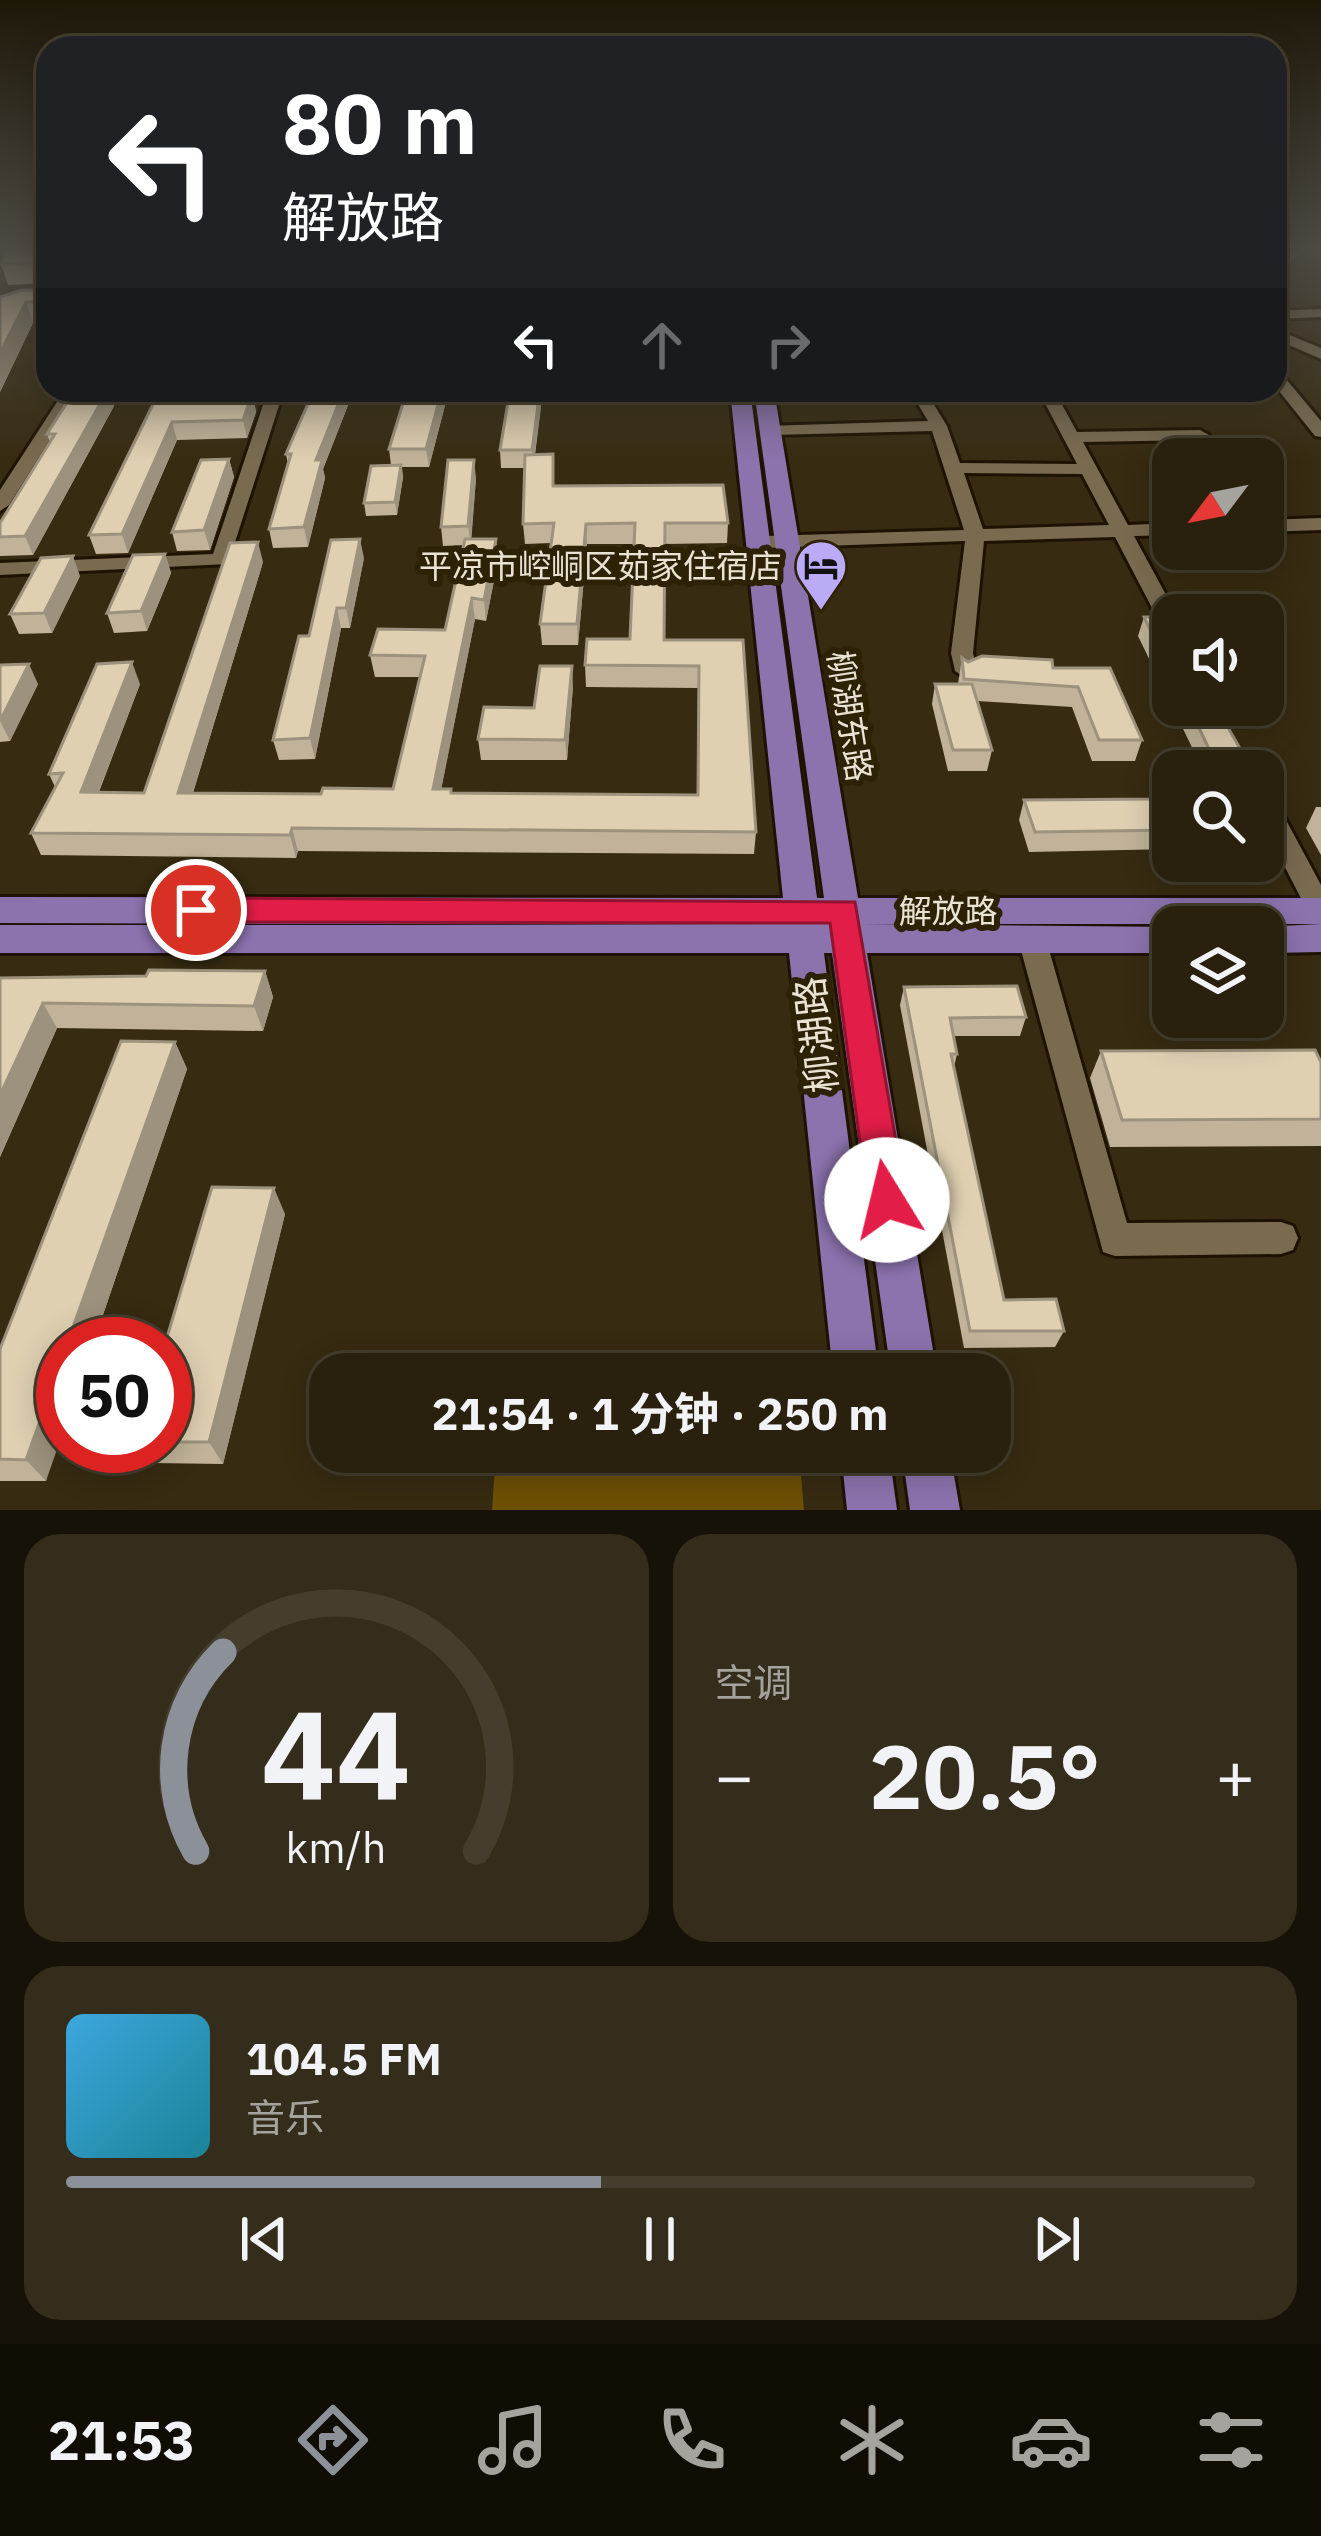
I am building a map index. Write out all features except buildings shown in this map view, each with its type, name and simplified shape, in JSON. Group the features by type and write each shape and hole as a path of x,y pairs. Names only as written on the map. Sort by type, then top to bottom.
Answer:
{"main road":[{"name":"柳湖东路","path":"741,402 802,925"},
{"name":"柳湖东路","path":"766,402 846,925"},
{"name":"解放路","path":"0,910 802,925"},
{"name":"解放路","path":"0,939 846,925 1321,911"},
{"name":"柳湖路","path":"802,925 853,1353"},
{"name":"解放路","path":"846,925 1032,939 1152,939"},
{"name":"柳湖路","path":"846,925 911,1353"},
{"path":"1284,938 1321,938"},
{"path":"868,1473 872,1510"},
{"path":"929,1473 934,1510"}],"street":[{"path":"1287,338 1321,354"},
{"path":"1287,391 1321,432"},
{"path":"0,505 65,402"},
{"path":"0,569 221,560 272,402"},
{"path":"925,402 939,426 975,535 962,653 966,671"},
{"path":"1053,402 1157,594"},
{"path":"770,430 939,426"},
{"path":"1073,437 1200,435"},
{"path":"953,468 1091,469"},
{"path":"1284,525 1321,524"},
{"path":"757,542 1152,529"},
{"path":"1284,840 1321,911"},
{"path":"1032,939 1115,1240 1281,1238"}],"shaded area":[{"path":"495,1473 801,1473 804,1510 492,1510"}],"place":[{"name":"平凉市崆峒区茹家住宿店","path":"821,612"}],"route":[{"path":"196,910 844,911 887,1200"}]}
